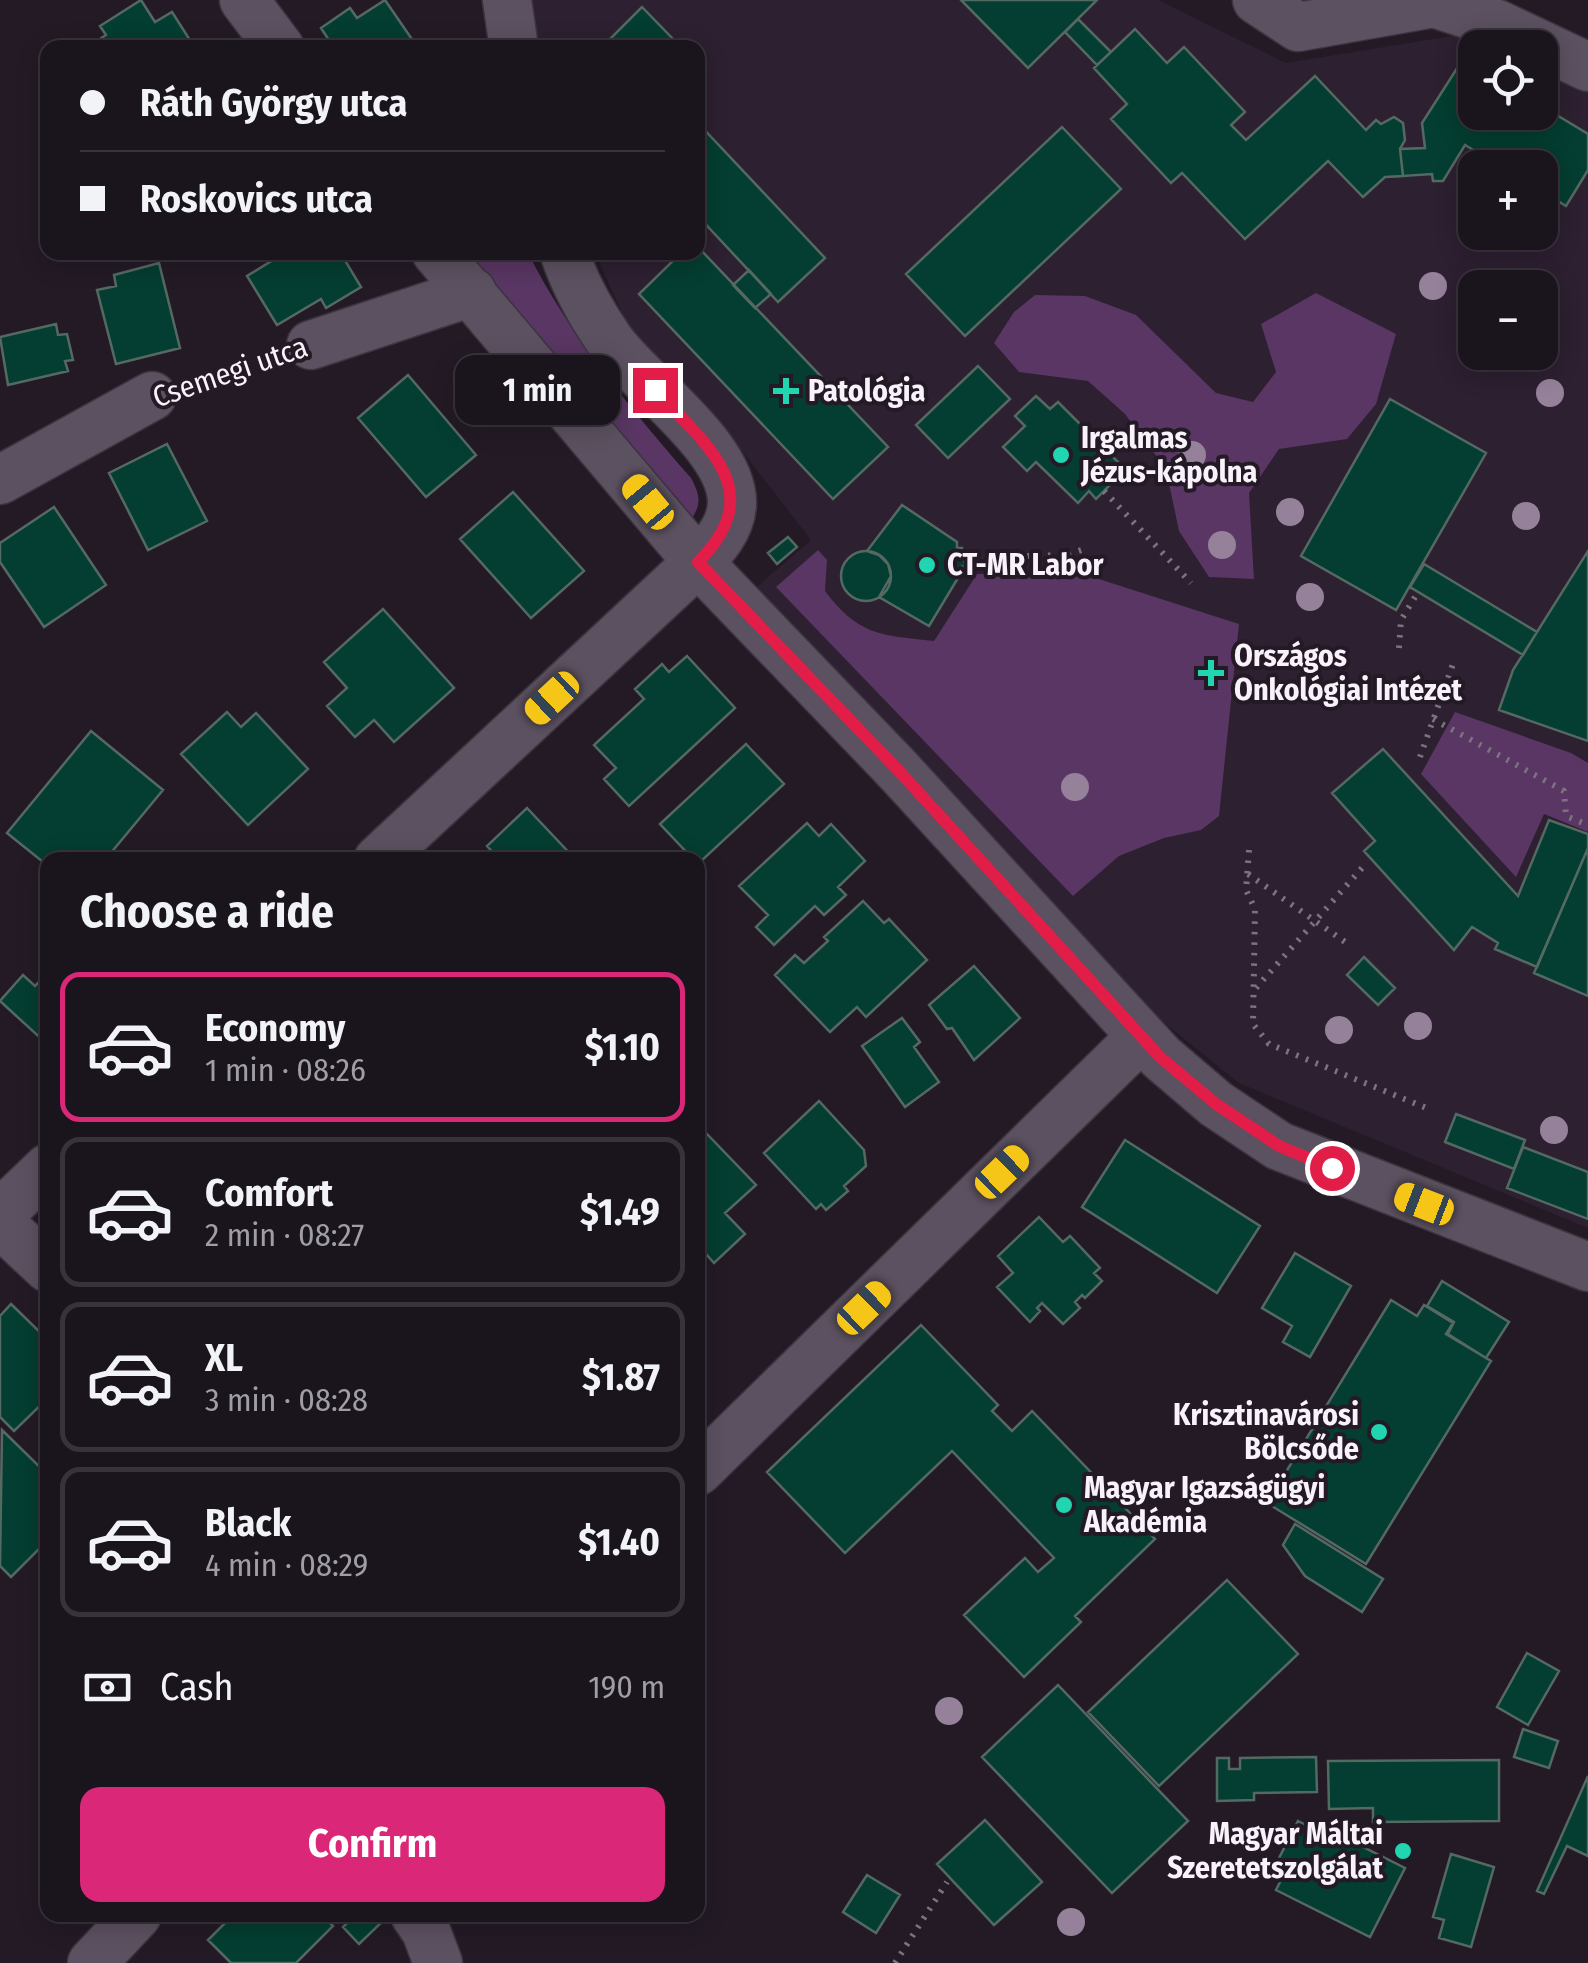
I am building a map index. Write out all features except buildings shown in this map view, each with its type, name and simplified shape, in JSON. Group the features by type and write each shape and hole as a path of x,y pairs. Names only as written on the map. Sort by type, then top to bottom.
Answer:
{"street":[{"path":"244,0 274,40"},
{"path":"507,0 513,40"},
{"path":"1257,0 1298,27 1434,3 1497,24 1588,67"},
{"path":"443,260 698,562 898,770 1140,1037 1216,1104 1279,1146 1588,1266"},
{"path":"387,852 698,562 718,542 730,516 728,482 718,461 610,342 567,260"},
{"name":"Csemegi utca","path":"310,345 472,292"},
{"name":"Csemegi utca","path":"0,480 152,396"},
{"path":"705,1464 1140,1037"},
{"path":"0,1214 40,1176"},
{"path":"0,1223 40,1260"},
{"path":"92,1963 130,1922"},
{"path":"420,1922 438,1963"}],"path":[{"name":"Csemegi utca","path":"152,396 310,345"},
{"path":"1104,490 1191,583"},
{"path":"964,558 1067,554 1087,548"},
{"path":"1399,648 1401,620 1418,592"},
{"path":"1420,756 1453,664"},
{"path":"1433,719 1564,791 1566,816 1588,825"},
{"path":"1249,850 1246,890 1255,909 1253,1024 1269,1044 1429,1110"},
{"path":"1255,989 1362,868"},
{"path":"1247,874 1348,944"},
{"path":"895,1963 946,1882"}],"shaded area":[{"name":"Országos Onkológiai Intézet","path":"530,0 1158,0 1286,63 1458,35 1458,130 1558,130 1558,74 1588,90 1588,1228 1239,1083 1152,1013 753,590 811,540 739,447 629,328 598,260 705,260 705,40 536,40"},
{"path":"471,260 532,260 582,342 691,478 699,499 691,520"},
{"path":"1316,293 1396,334 1376,404 1347,439 1279,449 1249,493 1254,579 1209,577 1179,531 1166,469 1125,414 1088,381 1019,372 994,343 1014,312 1035,295 1085,296 1136,315 1216,393 1253,402 1276,372 1261,324"},
{"path":"818,550 827,560 825,591 837,606 872,631 899,637 934,641 977,574 1077,572 1239,624 1219,816 1201,830 1164,838 1119,856 1073,896 776,587"},
{"path":"1455,712 1571,753 1588,763 1588,832 1544,814 1516,877 1421,774"}],"place":[{"name":"Patológia","path":"786,391"},
{"name":"Irgalmas Jézus-kápolna","path":"1061,455"},
{"name":"CT-MR Labor","path":"927,565"},
{"name":"Országos Onkológiai Intézet","path":"1211,673"},
{"name":"Krisztinavárosi Bölcsőde","path":"1379,1432"},
{"name":"Magyar Igazságügyi Akadémia","path":"1064,1505"},
{"name":"Magyar Máltai Szeretetszolgálat","path":"1403,1851"}],"route":[{"path":"655,390 718,461 728,482 730,516 718,542 698,562 898,770 1160,1057 1216,1104 1279,1146 1332,1168"}]}
